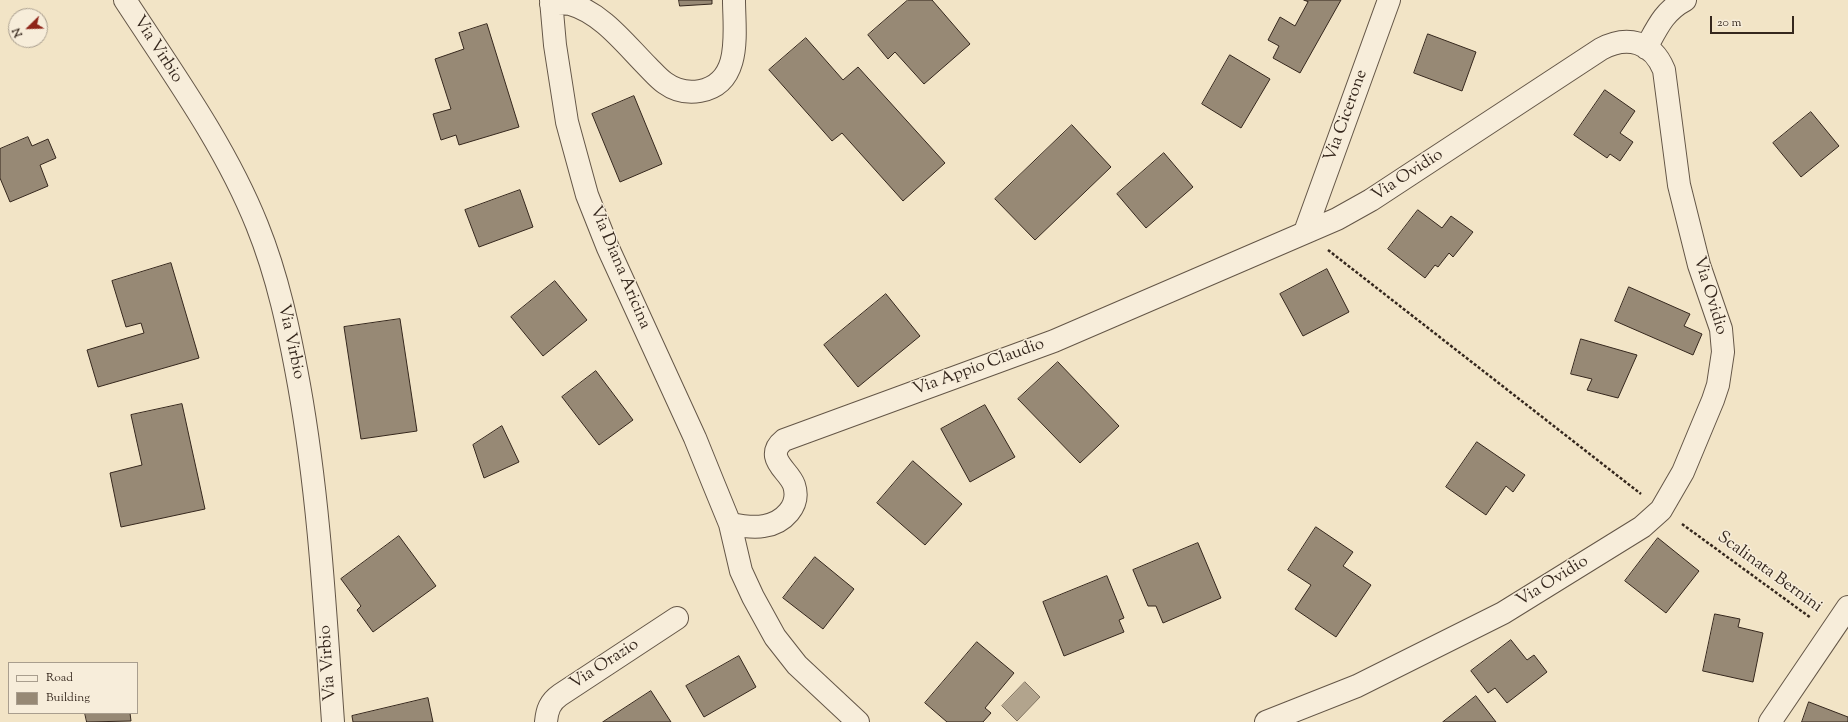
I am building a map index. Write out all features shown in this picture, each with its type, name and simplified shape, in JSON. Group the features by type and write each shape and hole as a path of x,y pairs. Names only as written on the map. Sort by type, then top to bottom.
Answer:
{"street":[{"name":"Via Virbio","path":"124,0 192,103 222,153 257,224 274,271 287,317 307,433 319,537 333,722"},
{"path":"551,2 568,4 592,15 614,32 665,83 677,90 691,92 704,90 717,83 730,67 734,49 734,0"},
{"name":"Via Cicerone","path":"1305,232 1389,0"},
{"path":"1646,48 1663,17 1670,10 1685,0"},
{"name":"Via Diana Aricina","path":"551,2 555,46 567,122 587,195 611,254 695,438 730,524 741,571 753,598 775,637 797,665 858,722"},
{"name":"Via Ovidio","path":"1266,722 1357,686 1503,613 1642,527 1669,515 1683,472 1713,400 1721,368 1723,345 1721,329 1699,266 1682,200 1664,70 1657,56 1634,42 1627,41 1616,43 1601,49 1371,200 1336,219 1305,232"},
{"name":"Via Appio Claudio","path":"730,524 747,527 765,526 782,519 793,507 795,501 794,485 776,457 777,448 784,440 1054,341 1305,232"},
{"path":"1770,722 1848,607"},
{"name":"Via Orazio","path":"546,722 548,710 552,701 677,618"}],"path":[{"name":"Scalinata Bernini","path":"1305,232 1669,515 1830,633"}],"shaded area":[{"path":"1025,682 1040,697 1017,721 1002,706"}],"building":[{"path":"679,0 712,0 712,4 680,6"},
{"path":"908,0 932,0 970,44 924,84 895,52 888,59 868,35"},
{"path":"1304,0 1341,0 1300,73 1273,58 1279,46 1268,40 1280,17 1295,26 1308,2"},
{"path":"487,24 519,127 459,145 456,135 441,140 433,114 451,109 435,59 464,49 459,33"},
{"path":"1428,34 1476,52 1462,91 1414,73"},
{"path":"806,38 843,80 858,67 945,163 903,201 842,133 832,141 769,70"},
{"path":"1230,55 1270,79 1241,128 1202,104"},
{"path":"1605,90 1635,111 1620,133 1633,142 1620,161 1610,154 1607,158 1574,135"},
{"path":"634,96 662,164 620,182 592,114"},
{"path":"1811,112 1839,146 1801,177 1773,143"},
{"path":"1072,125 1111,167 1035,240 995,199"},
{"path":"28,137 32,146 48,139 56,158 40,165 48,186 10,202 0,178 0,149"},
{"path":"1164,153 1193,187 1146,228 1117,194"},
{"path":"520,190 533,227 479,247 465,210"},
{"path":"1418,210 1442,228 1451,216 1473,232 1453,257 1449,253 1438,267 1435,265 1425,278 1388,249"},
{"path":"171,263 199,358 98,387 87,350 144,333 141,323 126,327 112,281"},
{"path":"1327,269 1349,312 1303,336 1280,294"},
{"path":"555,281 587,320 543,356 511,317"},
{"path":"1629,287 1690,314 1684,326 1702,334 1693,355 1615,321"},
{"path":"886,294 920,336 858,387 824,345"},
{"path":"400,319 417,431 361,439 344,327"},
{"path":"1581,339 1637,355 1618,398 1587,390 1592,379 1571,374"},
{"path":"1058,362 1119,426 1080,463 1018,399"},
{"path":"596,371 633,420 599,445 562,397"},
{"path":"182,404 205,509 121,527 110,473 142,465 131,415"},
{"path":"985,405 1015,457 970,482 941,429"},
{"path":"502,426 519,462 484,478 473,445"},
{"path":"1477,442 1525,475 1513,492 1506,486 1486,515 1446,487"},
{"path":"913,461 962,504 925,545 877,503"},
{"path":"1316,527 1353,552 1343,566 1371,585 1336,637 1295,609 1311,585 1288,570"},
{"path":"399,536 436,586 373,632 357,610 361,606 341,579"},
{"path":"1658,538 1699,571 1666,613 1625,581"},
{"path":"1198,543 1221,598 1163,623 1156,606 1148,606 1133,570"},
{"path":"815,557 854,589 823,629 783,598"},
{"path":"1107,576 1124,618 1119,620 1124,632 1064,656 1043,602"},
{"path":"1715,614 1740,619 1738,627 1763,633 1753,682 1703,671"},
{"path":"1511,640 1527,660 1534,655 1547,672 1507,703 1495,688 1488,693 1471,671"},
{"path":"977,642 1014,673 985,708 991,713 983,722 947,722 925,703"},
{"path":"739,656 756,687 704,717 686,686"},
{"path":"651,691 671,722 603,722"},
{"path":"1476,696 1496,722 1443,722"},
{"path":"428,698 433,722 353,722 352,716"},
{"path":"1809,702 1848,717 1848,722 1802,722"},
{"path":"85,714 130,714 131,721 87,722"}]}
